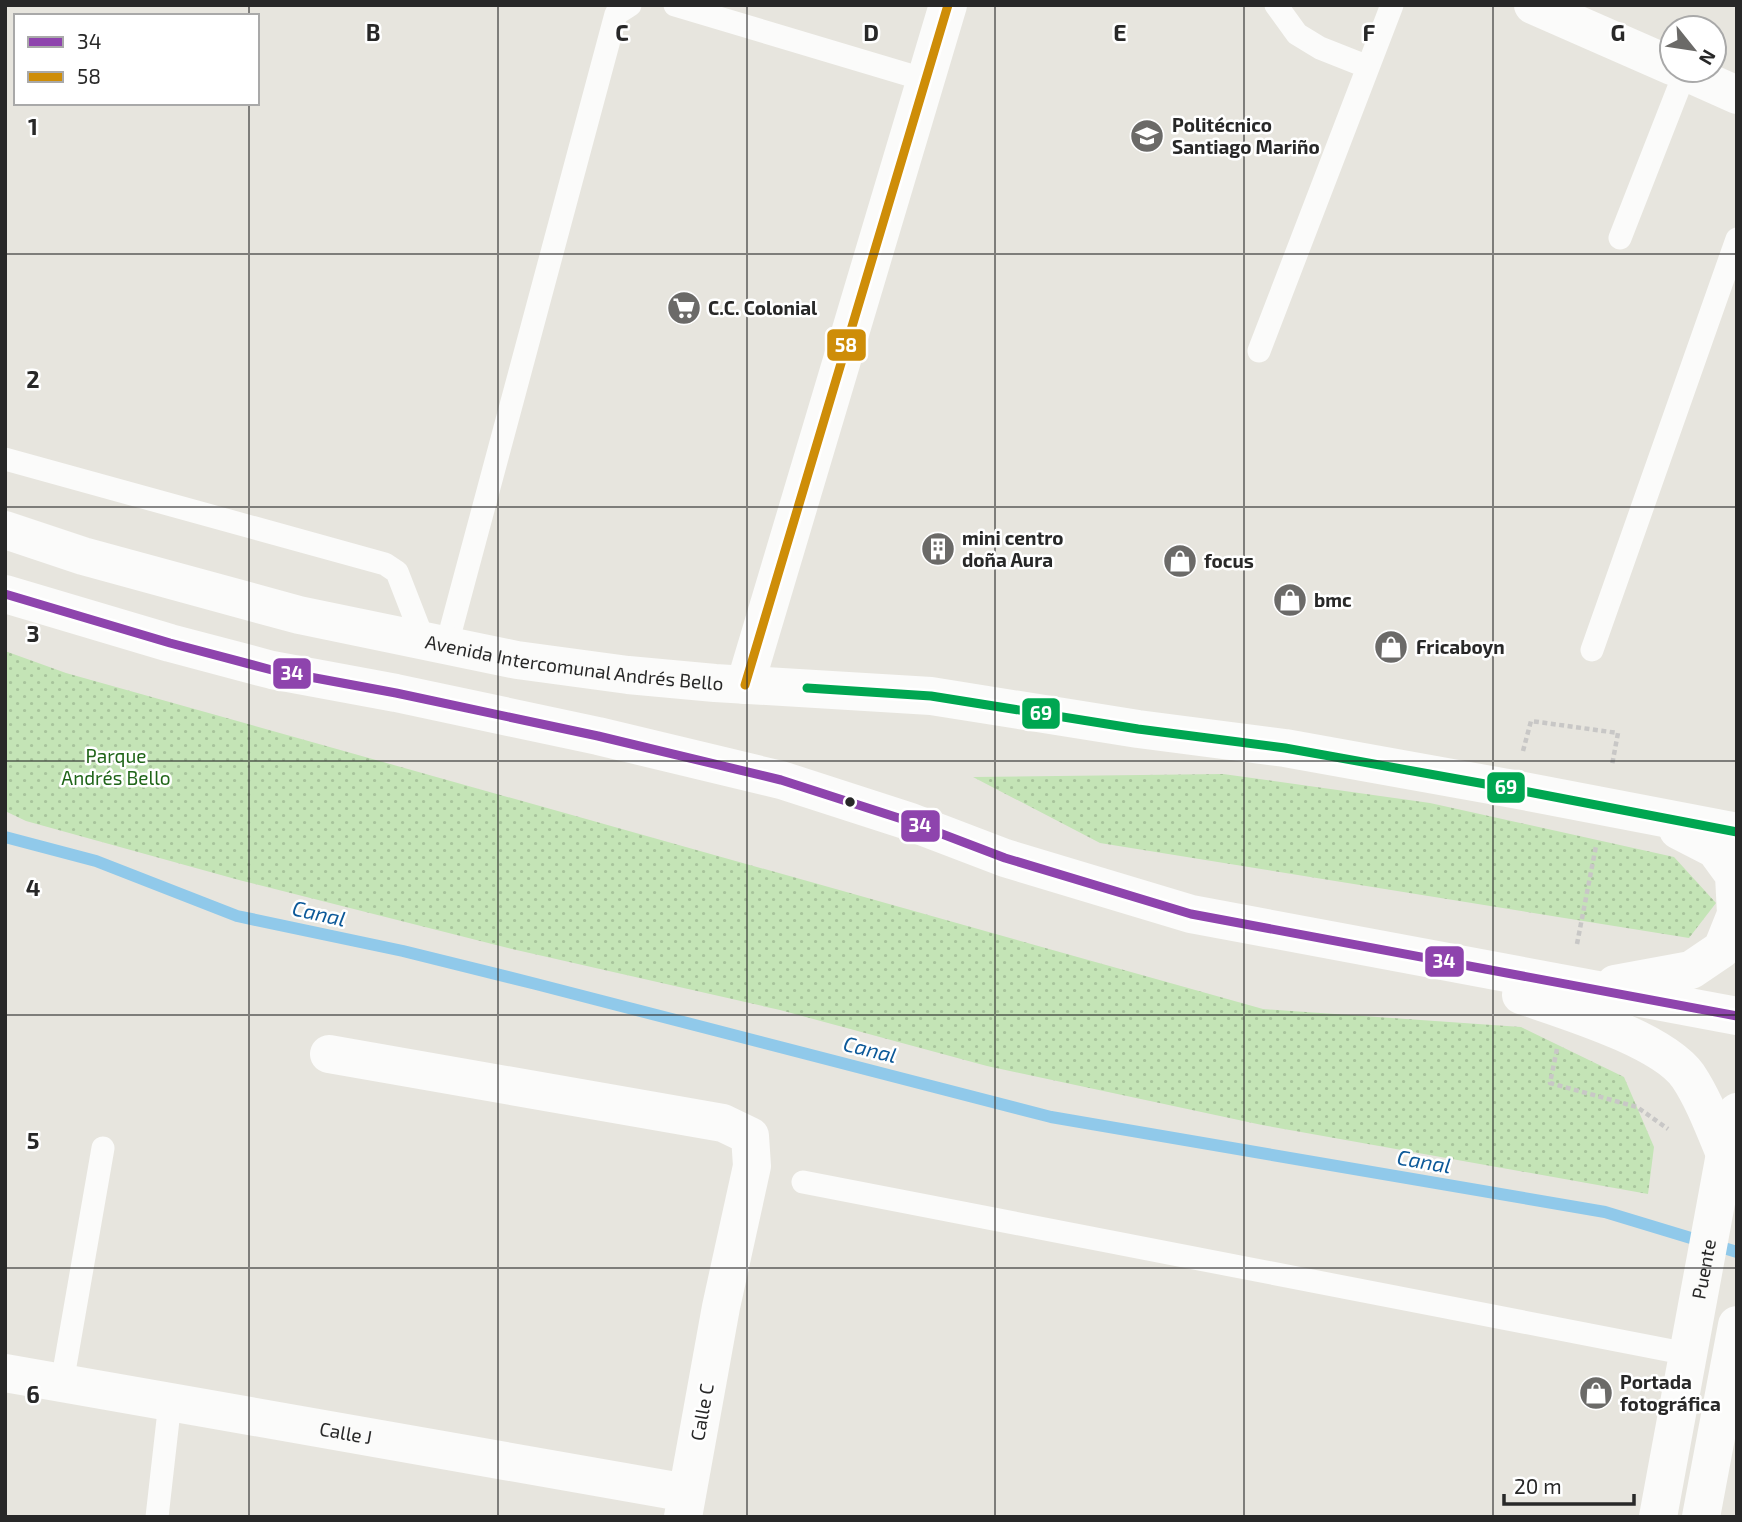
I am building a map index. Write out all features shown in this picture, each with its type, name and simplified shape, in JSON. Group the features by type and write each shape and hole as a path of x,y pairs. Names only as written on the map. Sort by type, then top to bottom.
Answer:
{"main road":[{"path":"745,685 948,5"},
{"path":"1533,5 1658,60"},
{"path":"1712,84 1737,95"},
{"name":"Avenida Intercomunal Andrés Bello","path":"5,530 83,556 299,615 517,660 628,675 931,696 1138,729 1285,748 1737,832"},
{"path":"5,594 272,670 598,736 780,780 908,821 1005,859 1191,914 1737,1016"},
{"path":"1589,988 1691,970 1722,949 1736,914 1734,876 1715,849 1650,815"},
{"path":"1494,970 1515,993 1606,1025 1663,1053 1687,1074 1709,1115 1725,1154"},
{"name":"Calle C","path":"329,1054 723,1123 750,1136 752,1166 721,1307 685,1505"},
{"name":"Puente","path":"1658,1517 1725,1154 1737,1112"},
{"path":"1701,1517 1730,1396 1735,1337"},
{"name":"Calle J","path":"5,1373 170,1402 685,1505"}],"lane":[{"path":"435,641 616,14 630,5"},
{"path":"675,5 926,80"},
{"path":"1276,5 1297,34 1320,48 1368,67"},
{"path":"1259,351 1392,5"},
{"path":"1620,238 1674,84"},
{"path":"1592,650 1737,239"},
{"path":"5,459 385,564 397,572 435,641"},
{"path":"62,1383 103,1147"},
{"path":"803,1182 1690,1345"},
{"path":"157,1517 170,1402"}],"path":[{"path":"1513,789 1531,721 1618,733 1610,773"},
{"path":"1576,948 1597,840"},
{"path":"1558,1042 1550,1083 1637,1107 1669,1130"}],"green space":[{"name":"Parque Andrés Bello","path":"5,651 66,673 1263,1009 1521,1027 1624,1077 1654,1147 1648,1194 1262,1125 987,1066 780,1010 512,949 239,880 26,821 5,811"},
{"path":"1223,774 1430,803 1674,857 1716,903 1689,938 1100,843 973,777"}],"waterway":[{"name":"Canal","path":"5,837 96,861 237,916 403,951 1051,1117 1605,1212 1737,1252"}],"transit line":[{"name":"58","path":"745,685 948,5"},
{"name":"34","path":"5,594 272,670 598,736 781,780 908,821 1005,858 1191,914 1737,1016"},
{"name":"69","path":"807,688 931,696 1138,729 1285,748 1737,832"}],"place":[{"name":"Politécnico Santiago Mariño","path":"1147,136"},
{"name":"C.C. Colonial","path":"684,308"},
{"name":"mini centro doña Aura","path":"938,549"},
{"name":"focus","path":"1180,561"},
{"name":"bmc","path":"1290,600"},
{"name":"Fricaboyn","path":"1391,647"},
{"name":"Portada fotográfica","path":"1596,1393"}]}
